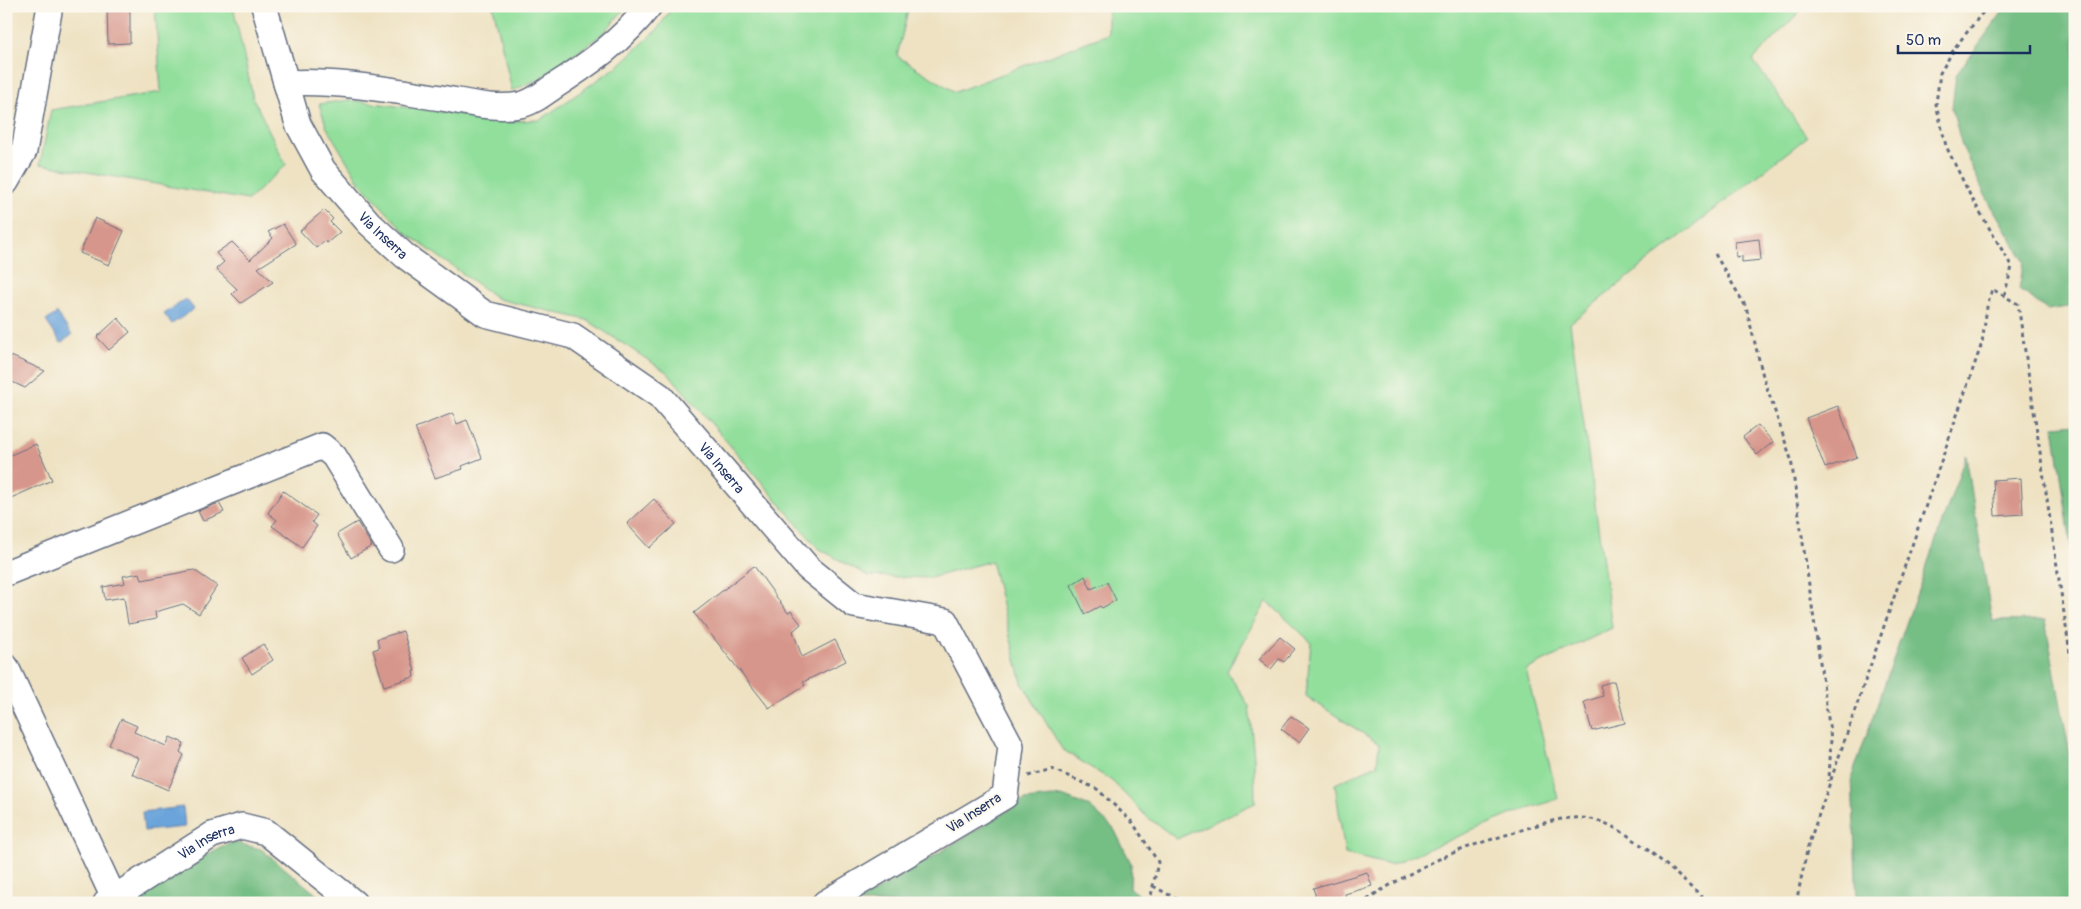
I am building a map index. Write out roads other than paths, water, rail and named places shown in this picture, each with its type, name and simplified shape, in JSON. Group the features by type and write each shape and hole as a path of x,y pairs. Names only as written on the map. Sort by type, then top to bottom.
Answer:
{"street":[{"path":"6,182 24,151 50,6"},
{"name":"Via Inserra","path":"264,6 298,124 323,170 369,223 405,256 484,314 572,336 660,396 808,568 854,605 946,621 1011,746 1005,796 825,903"},
{"path":"286,83 344,83 489,105 521,105 539,97 610,47 649,6"},
{"path":"6,573 322,446 334,456 391,549"},
{"path":"6,667 110,900"},
{"name":"Via Inserra","path":"110,900 212,835 242,826 266,832 354,903"}],"water":[{"path":"186,299 194,309 172,324 164,314"},
{"path":"57,313 72,335 61,343 46,321"},
{"path":"183,807 185,827 144,831 142,812"}]}
